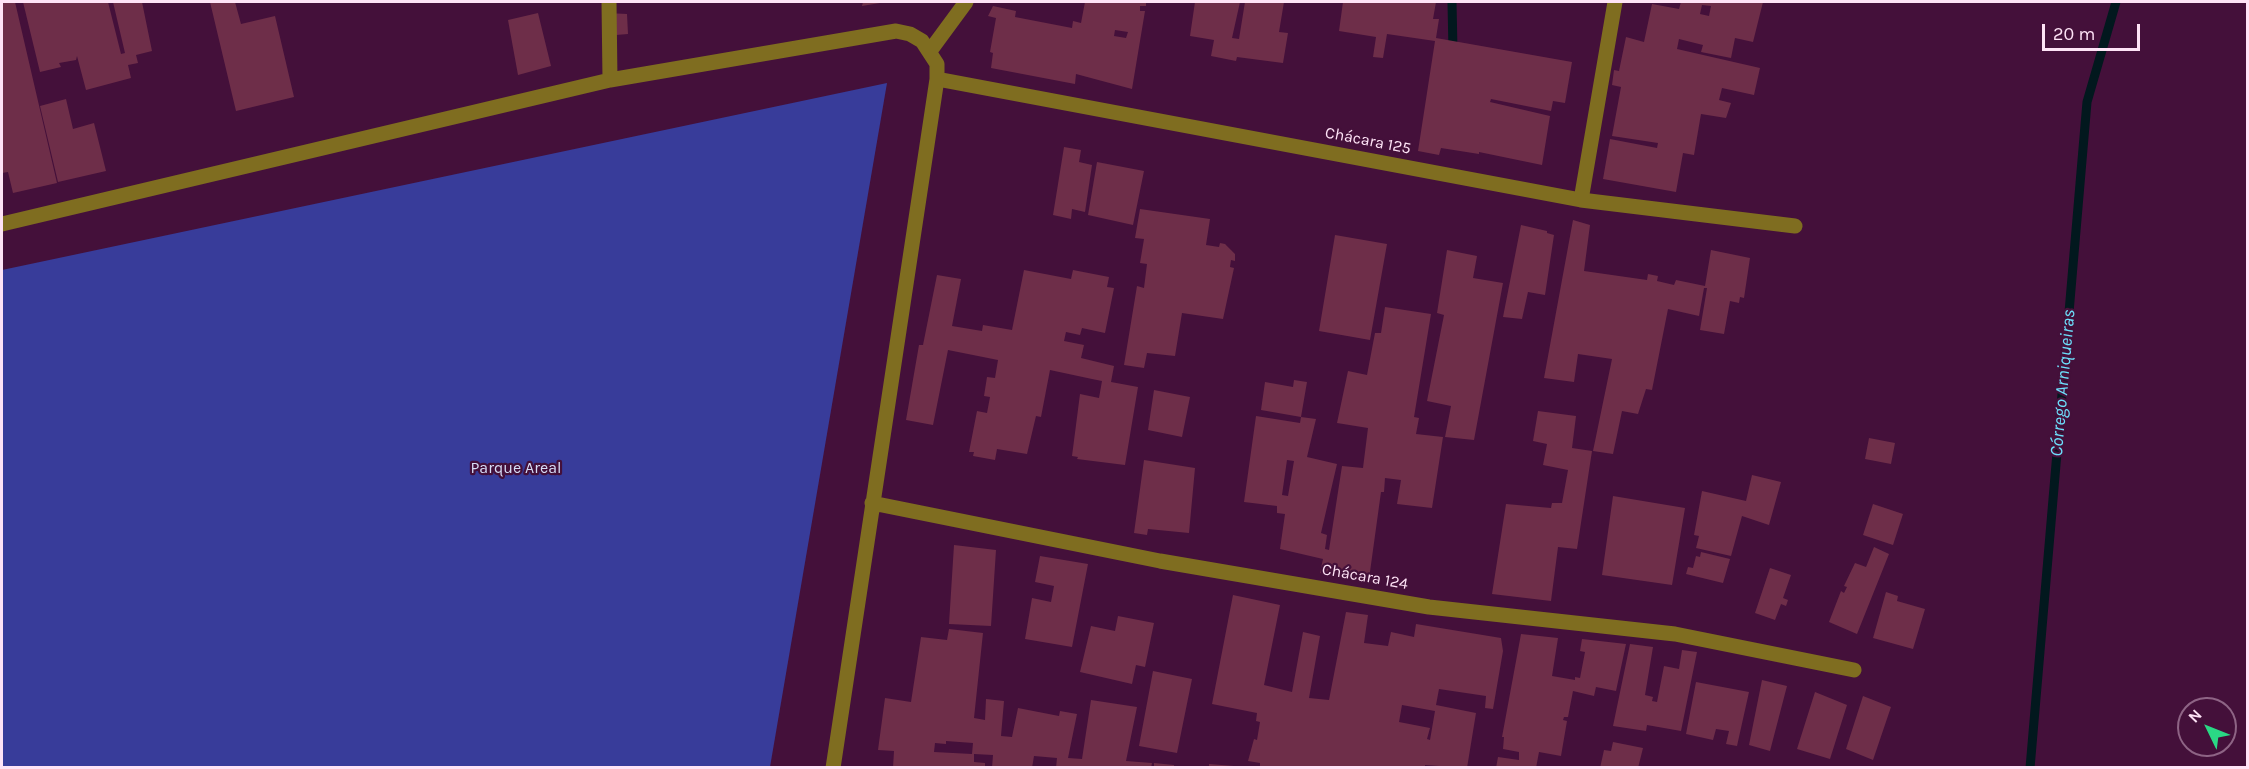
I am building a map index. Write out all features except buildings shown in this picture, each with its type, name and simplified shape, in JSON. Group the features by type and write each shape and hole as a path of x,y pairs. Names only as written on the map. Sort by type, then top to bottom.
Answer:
{"street":[{"path":"609,2 610,80"},
{"path":"930,51 966,2"},
{"path":"1581,200 1615,2"},
{"path":"2,224 610,80 896,31 910,34 922,41 937,64 937,79 833,768"},
{"name":"Chácara 125","path":"937,79 1581,200 1795,226"},
{"name":"Chácara 124","path":"872,503 1195,567 1429,607 1675,634 1854,670"}],"green space":[{"name":"Parque Areal","path":"887,83 770,767 2,767 2,270"}],"waterway":[{"path":"1452,2 1453,51"},
{"name":"Córrego Arniqueiras","path":"2030,768 2087,102 2116,2"}]}
